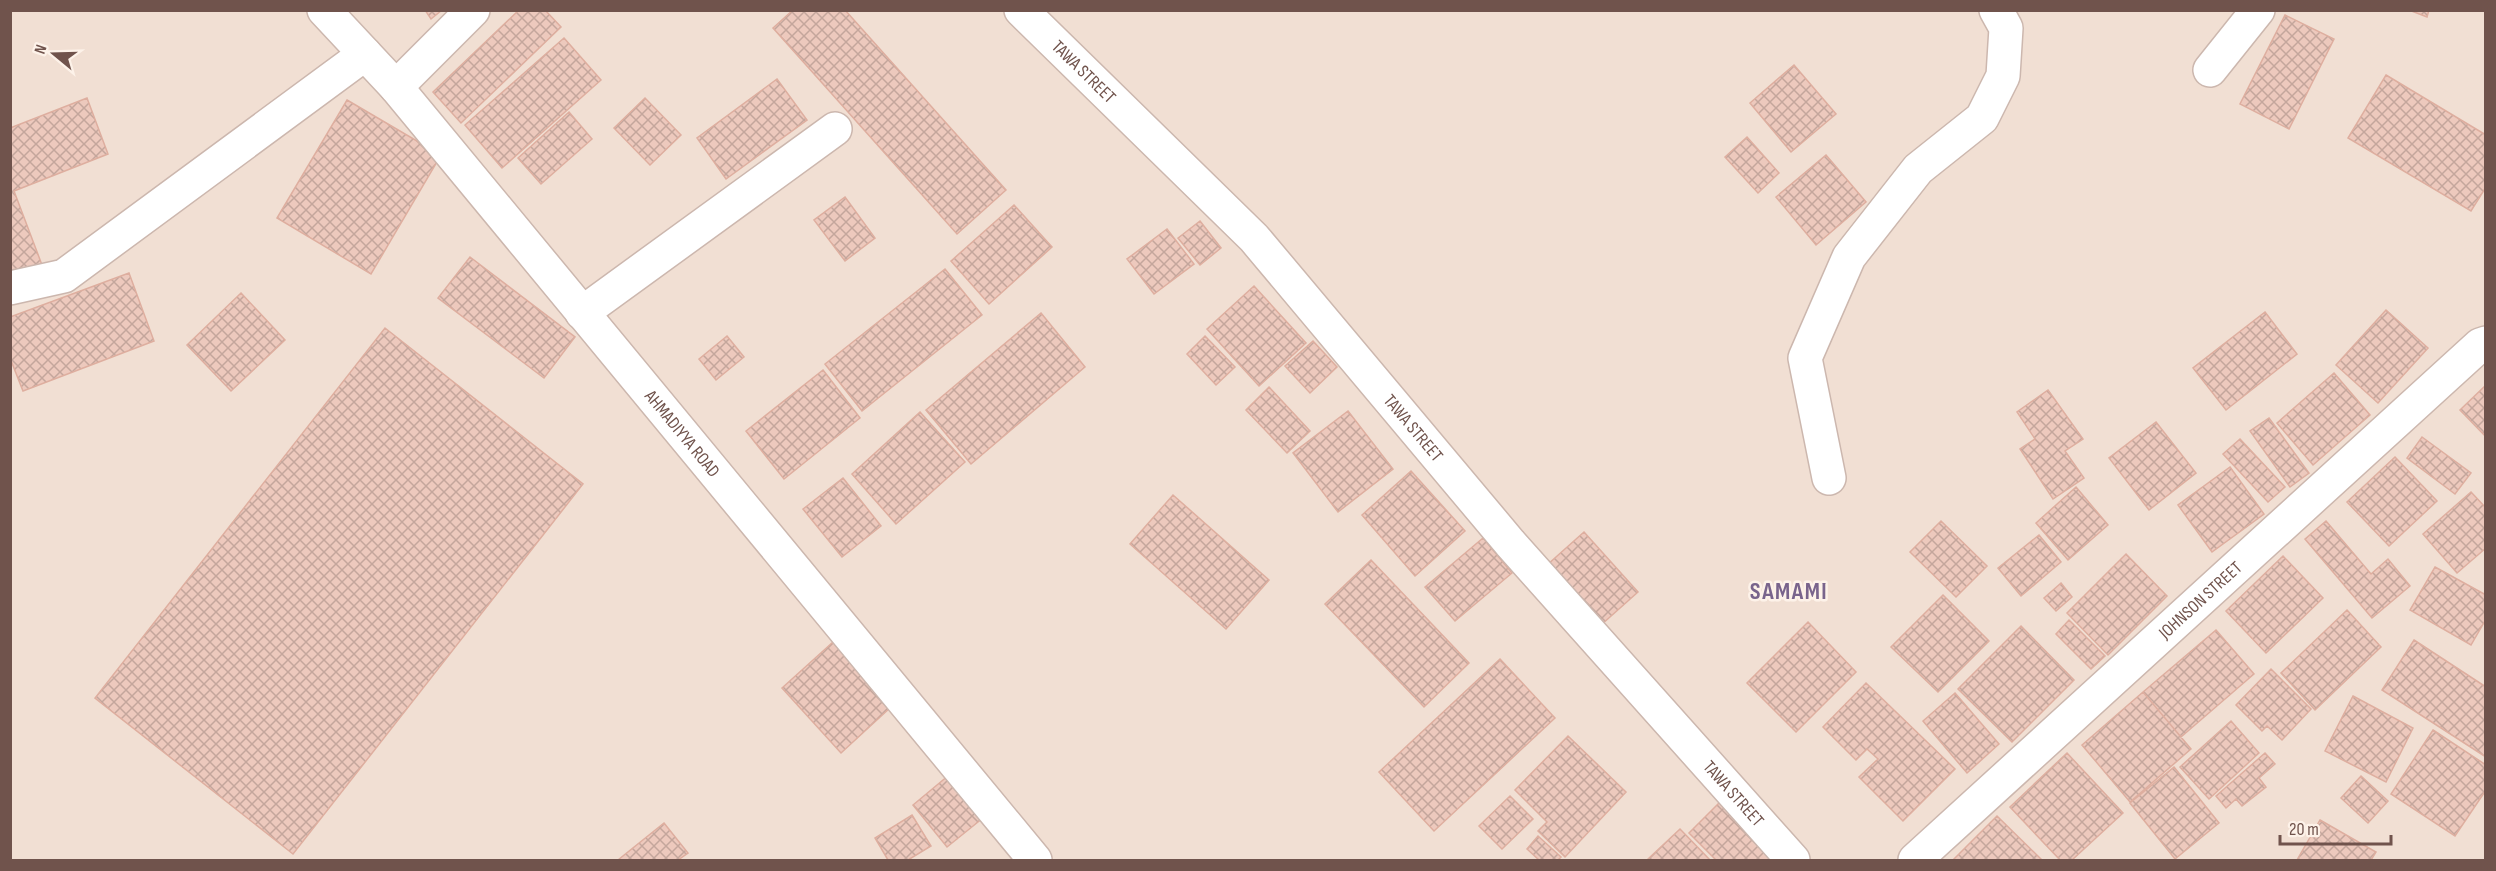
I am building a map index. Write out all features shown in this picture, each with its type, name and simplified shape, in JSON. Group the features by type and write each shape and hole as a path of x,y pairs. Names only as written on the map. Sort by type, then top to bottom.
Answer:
{"street":[{"name":"AHMADIYYA ROAD","path":"324,10 396,87 1035,861"},
{"path":"396,87 473,10"},
{"name":"TAWA STREET","path":"1021,10 1254,238 1510,543 1793,861"},
{"path":"1829,478 1805,357 1849,257 1918,169 1982,118 2003,76 2006,28 1996,10"},
{"path":"2210,70 2258,10"},
{"path":"10,288 64,276 365,54"},
{"path":"582,313 835,129"},
{"name":"JOHNSON STREET","path":"1915,861 2480,345 2486,343"}],"shaded area":[{"path":"11,11 2485,11 2485,860 11,860"}],"building":[{"path":"425,10 442,10 431,19"},
{"path":"519,10 545,10 561,27 461,123 433,92"},
{"path":"793,10 845,10 1006,190 957,234 773,28"},
{"path":"2409,10 2429,10 2427,17"},
{"path":"2285,15 2334,39 2289,129 2240,104"},
{"path":"564,38 601,80 502,168 465,125"},
{"path":"1794,65 1836,114 1791,152 1750,103"},
{"path":"2386,75 2486,135 2486,187 2471,211 2348,138"},
{"path":"777,79 807,120 726,179 697,138"},
{"path":"87,98 108,154 14,191 42,265 10,278 10,128"},
{"path":"645,98 681,135 650,165 614,128"},
{"path":"347,100 441,155 371,274 277,218"},
{"path":"569,112 592,139 541,184 518,158"},
{"path":"1747,137 1779,173 1758,193 1725,157"},
{"path":"1826,155 1866,202 1816,245 1776,197"},
{"path":"845,197 875,238 845,261 814,220"},
{"path":"1014,205 1052,247 989,304 951,261"},
{"path":"1200,221 1221,248 1200,265 1178,238"},
{"path":"1167,229 1194,264 1154,294 1127,259"},
{"path":"470,257 575,337 544,378 438,298"},
{"path":"945,269 982,315 862,411 825,364"},
{"path":"129,273 154,341 23,391 10,358 10,317"},
{"path":"1254,286 1306,343 1259,386 1207,329"},
{"path":"241,293 285,340 231,391 187,345"},
{"path":"2386,310 2428,348 2378,403 2336,365"},
{"path":"2265,312 2297,354 2226,410 2193,368"},
{"path":"1041,313 1085,367 971,464 926,410"},
{"path":"385,328 583,484 293,854 95,698"},
{"path":"727,336 744,357 716,380 699,359"},
{"path":"1205,336 1235,367 1216,385 1187,354"},
{"path":"1313,341 1337,367 1310,393 1285,366"},
{"path":"823,370 860,418 784,479 746,431"},
{"path":"2334,373 2370,415 2313,465 2277,423"},
{"path":"2486,385 2486,437 2460,410"},
{"path":"1269,387 1310,431 1287,453 1246,410"},
{"path":"2048,390 2083,439 2065,451 2084,478 2053,499 2020,449 2035,439 2017,412"},
{"path":"1348,411 1393,469 1338,512 1293,453"},
{"path":"920,412 965,462 896,524 852,474"},
{"path":"2269,418 2309,473 2290,487 2250,431"},
{"path":"2156,422 2196,473 2149,510 2109,458"},
{"path":"2422,437 2471,473 2455,494 2407,458"},
{"path":"2240,439 2285,487 2268,502 2223,454"},
{"path":"2395,457 2437,501 2389,546 2347,502"},
{"path":"2230,467 2264,514 2212,552 2178,505"},
{"path":"1411,471 1465,531 1415,576 1362,515"},
{"path":"843,478 881,526 842,557 803,509"},
{"path":"2076,487 2108,525 2068,560 2036,523"},
{"path":"2471,492 2486,508 2486,548 2457,573 2423,534"},
{"path":"1173,495 1269,580 1226,629 1130,544"},
{"path":"1941,521 1987,566 1956,597 1910,552"},
{"path":"2326,521 2371,574 2388,559 2410,586 2372,618 2305,539"},
{"path":"1584,532 1638,592 1601,625 1547,565"},
{"path":"2039,535 2061,562 2021,596 1998,568"},
{"path":"1483,538 1512,573 1455,621 1425,587"},
{"path":"2126,554 2167,596 2108,655 2067,613"},
{"path":"2283,556 2323,598 2266,653 2226,611"},
{"path":"1371,560 1469,663 1424,707 1325,604"},
{"path":"2435,567 2486,595 2486,619 2471,645 2410,610"},
{"path":"2061,583 2072,597 2056,611 2044,598"},
{"path":"1943,595 1989,641 1938,692 1891,647"},
{"path":"2347,610 2381,647 2315,710 2281,673"},
{"path":"2069,620 2105,656 2091,669 2056,634"},
{"path":"1808,622 1856,672 1796,732 1747,683"},
{"path":"2021,626 2074,680 2012,742 1958,689"},
{"path":"2216,630 2254,674 2181,737 2143,692"},
{"path":"2414,640 2486,687 2486,757 2382,690"},
{"path":"833,642 891,707 841,753 782,688"},
{"path":"1500,659 1555,718 1434,831 1379,772"},
{"path":"2271,669 2311,709 2282,740 2267,726 2262,731 2236,705"},
{"path":"1866,683 1955,769 1903,821 1859,777 1878,759 1867,749 1856,760 1823,727"},
{"path":"2143,692 2191,749 2130,802 2082,745"},
{"path":"1955,693 1999,744 1967,773 1923,721"},
{"path":"2353,696 2413,728 2386,782 2325,751"},
{"path":"2231,721 2259,753 2209,799 2180,767"},
{"path":"2433,730 2486,765 2486,790 2455,836 2391,794"},
{"path":"1568,736 1626,792 1565,857 1538,831 1547,822 1515,790"},
{"path":"2067,753 2123,813 2072,860 2060,860 2010,807"},
{"path":"2265,753 2275,764 2259,778 2266,787 2242,806 2236,799 2226,808 2216,796"},
{"path":"2174,767 2219,823 2175,859 2130,803"},
{"path":"949,775 983,818 947,847 913,805"},
{"path":"2361,776 2388,801 2368,823 2341,798"},
{"path":"1510,796 1533,819 1502,849 1479,826"},
{"path":"1722,800 1782,860 1716,860 1689,833"},
{"path":"912,815 931,846 908,860 888,860 875,838"},
{"path":"1997,816 2042,860 1953,860"},
{"path":"2320,820 2376,852 2371,860 2297,860"},
{"path":"664,823 688,853 678,860 618,860"},
{"path":"1680,829 1710,860 1647,860"},
{"path":"1538,836 1561,857 1558,860 1539,860 1527,849"}],"district":[{"name":"SAMAMI","path":"1789,591"}]}
